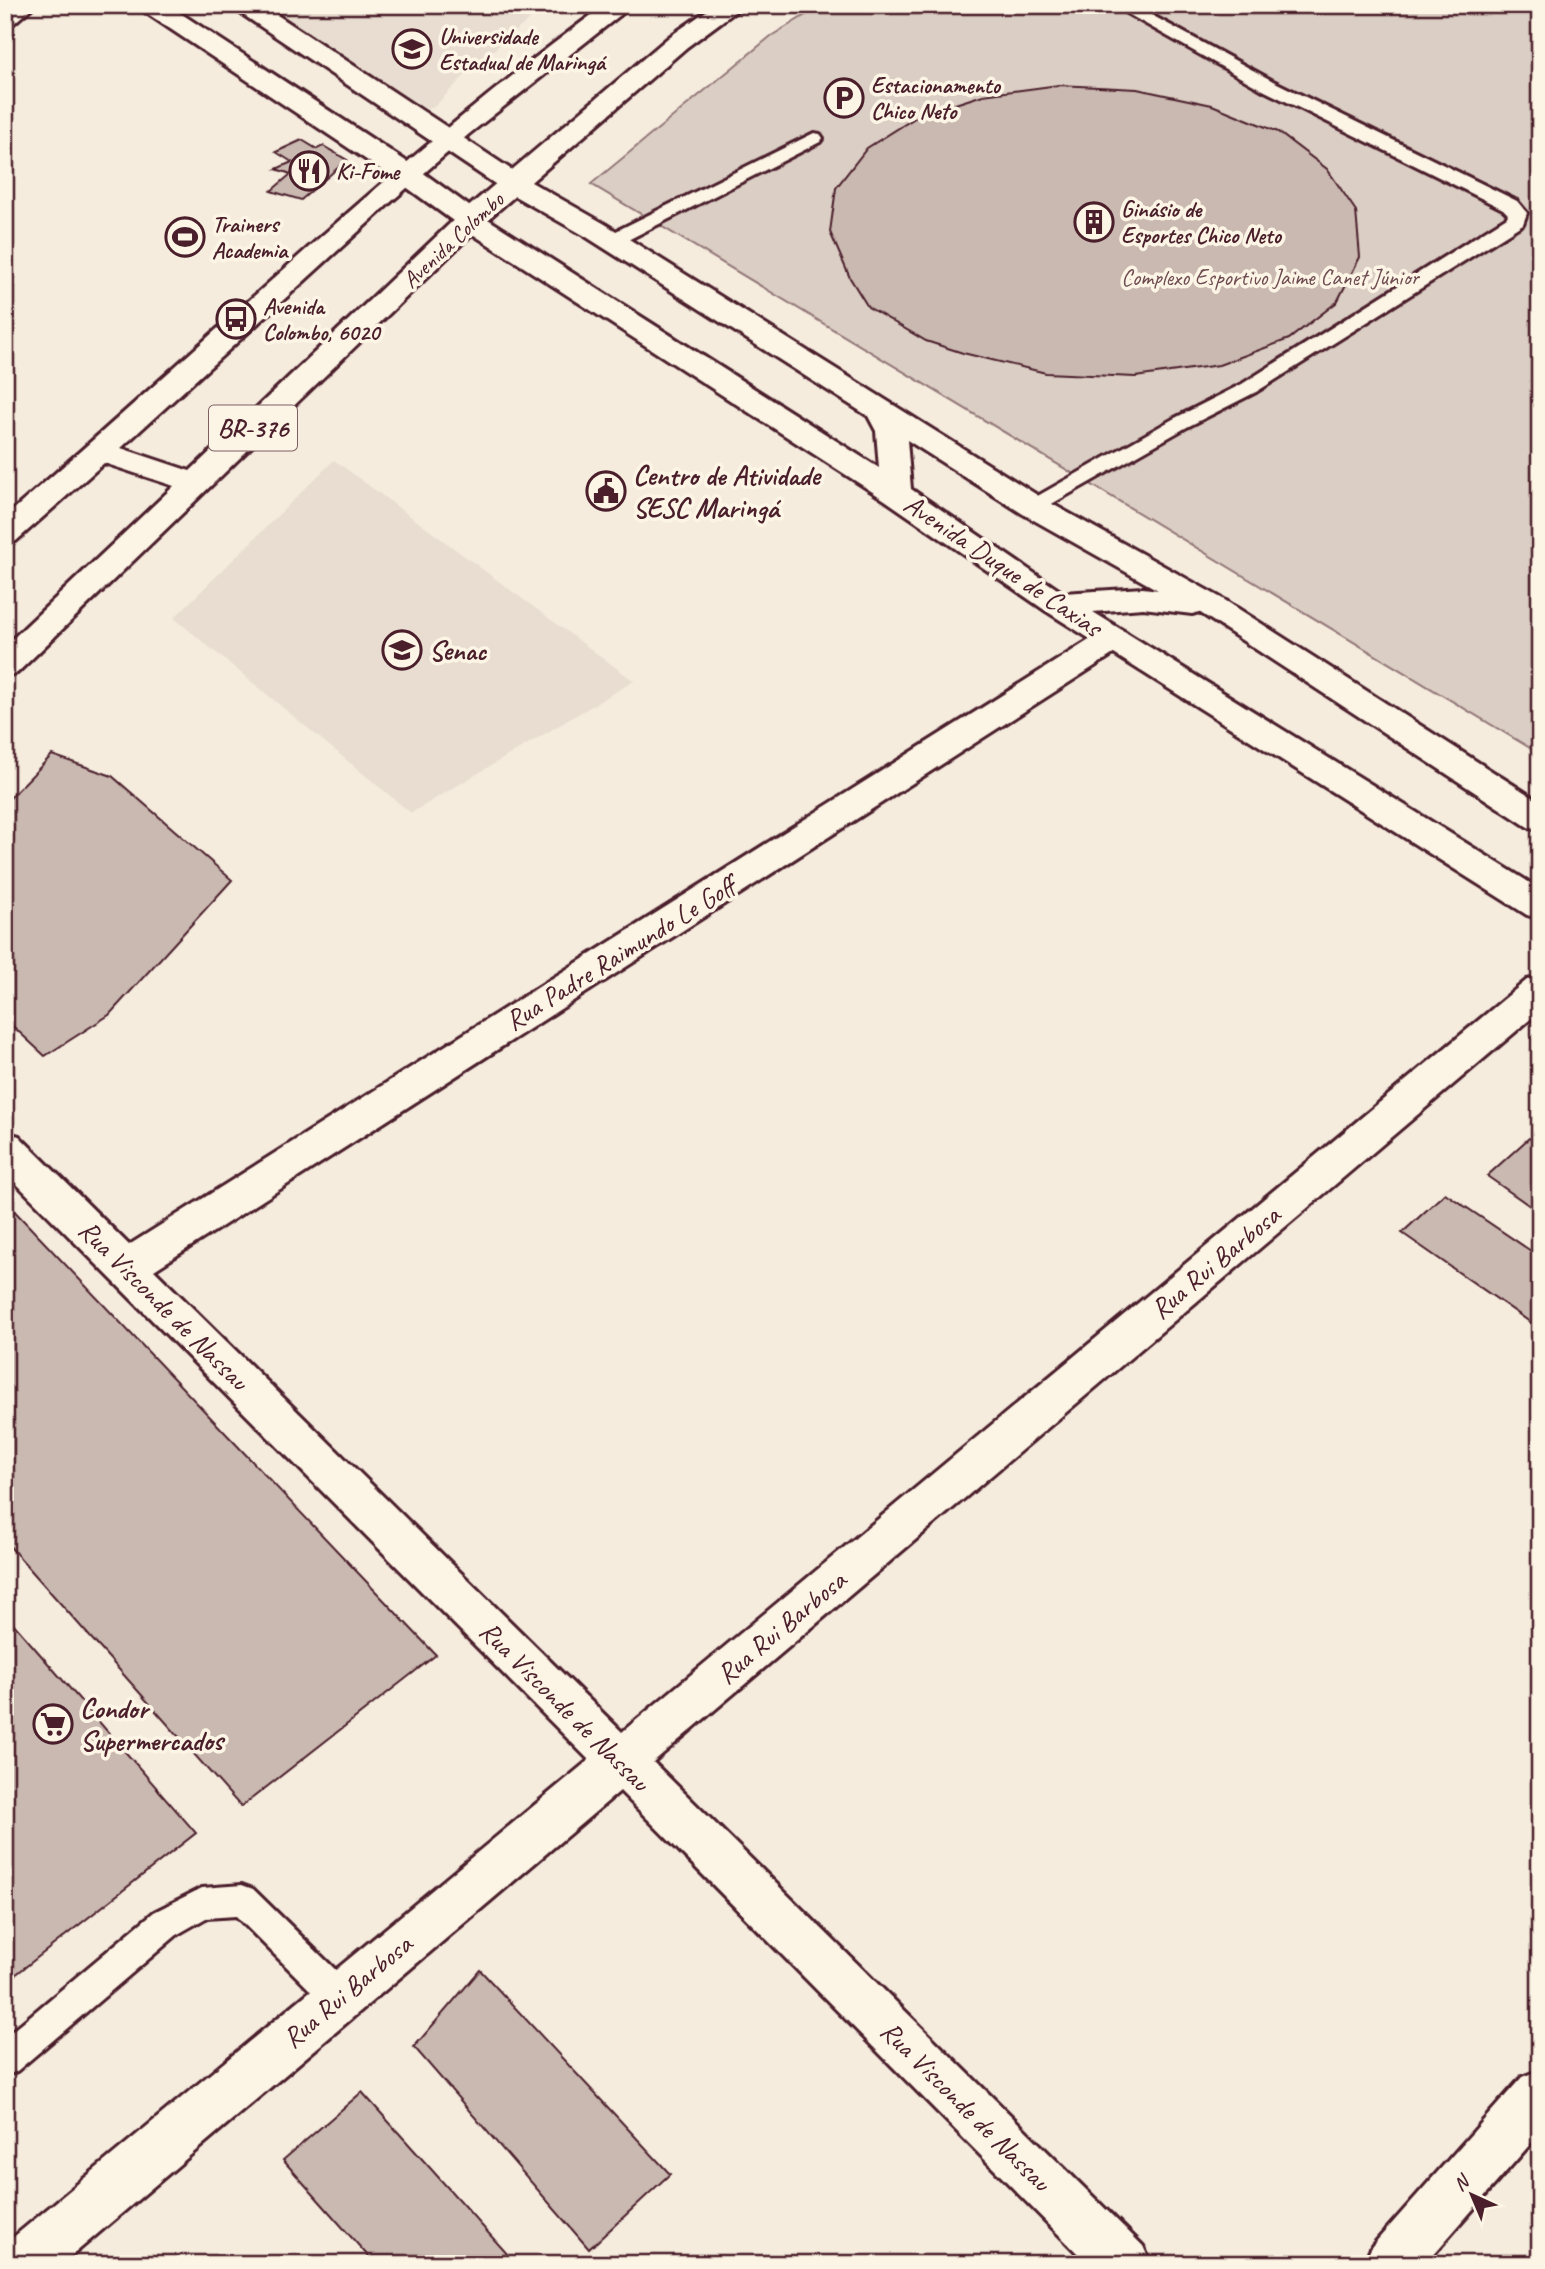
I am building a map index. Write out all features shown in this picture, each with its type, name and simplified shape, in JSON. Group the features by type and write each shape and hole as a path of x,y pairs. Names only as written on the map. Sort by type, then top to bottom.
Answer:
{"main road":[{"path":"5,18 23,5"},
{"name":"Avenida Duque de Caxias","path":"151,5 408,175 470,220 896,494 1057,604 1540,906"},
{"path":"244,5 514,184 611,241 1034,507 1212,606 1540,819"},
{"path":"408,175 447,140 574,38 621,5"},
{"name":"Avenida Colombo","path":"5,665 470,220 678,42 732,5"},
{"name":"BR-376","path":"5,534 102,452 243,320 408,175"},
{"path":"882,413 891,430 896,494"},
{"path":"102,452 195,483"},
{"path":"1057,604 1143,598 1212,606"},
{"path":"5,626 36,637"},
{"name":"Rua Padre Raimundo Le Goff","path":"126,1268 1114,639"},
{"name":"Rua Rui Barbosa","path":"22,2264 1540,990"},
{"name":"Rua Visconde de Nassau","path":"5,1147 1125,2264"},
{"path":"1390,2264 1540,2095"}],"lane":[{"path":"1034,507 1180,423 1260,382 1516,220 1518,213 1510,205 1266,85 1120,5"},
{"path":"611,241 814,138"},
{"path":"5,2059 166,1923 202,1903 242,1900 340,1997"}],"shaded area":[{"name":"Universidade Estadual de Maringá","path":"259,5 550,5 466,74 434,107 427,109"},
{"name":"Senac","path":"334,460 634,681 411,813 174,618"}],"green space":[{"name":"Complexo Esportivo Jaime Canet Júnior","path":"822,5 1540,5 1540,754 591,184 771,36"}],"building":[{"name":"Ginásio de Esportes Chico Neto","path":"1059,85 1137,89 1212,105 1278,132 1327,169 1356,211 1360,257 1337,302 1289,339 1219,365 1135,377 1046,373 963,353 926,341 868,307 850,278 830,232 836,188 867,148 918,116 983,95"},
{"name":"Ki-Fome","path":"302,140 317,149 323,146 347,160 301,200 271,191 291,174 276,169 292,162 276,152"},
{"path":"52,755 112,776 232,880 109,1015 45,1056 5,1019 5,803"},
{"path":"1529,1138 1540,1145 1540,1213 1487,1176"},
{"path":"1445,1193 1540,1257 1540,1329 1402,1233"},
{"path":"5,1201 436,1655 241,1807 5,1541"},
{"name":"Condor Supermercados","path":"5,1614 196,1833 5,1983"},
{"path":"480,1970 670,2174 589,2249 414,2047"},
{"path":"362,2092 509,2256 502,2264 375,2264 283,2160"}],"place":[{"name":"Universidade Estadual de Maringá","path":"412,49"},
{"name":"Estacionamento Chico Neto","path":"844,98"},
{"name":"Ki-Fome","path":"309,171"},
{"name":"Ginásio de Esportes Chico Neto","path":"1094,222"},
{"name":"Trainers Academia","path":"185,237"},
{"name":"Avenida Colombo, 6020","path":"236,319"},
{"name":"Centro de Atividade SESC Maringá","path":"606,491"},
{"name":"Senac","path":"402,650"},
{"name":"Condor Supermercados","path":"53,1724"}]}
